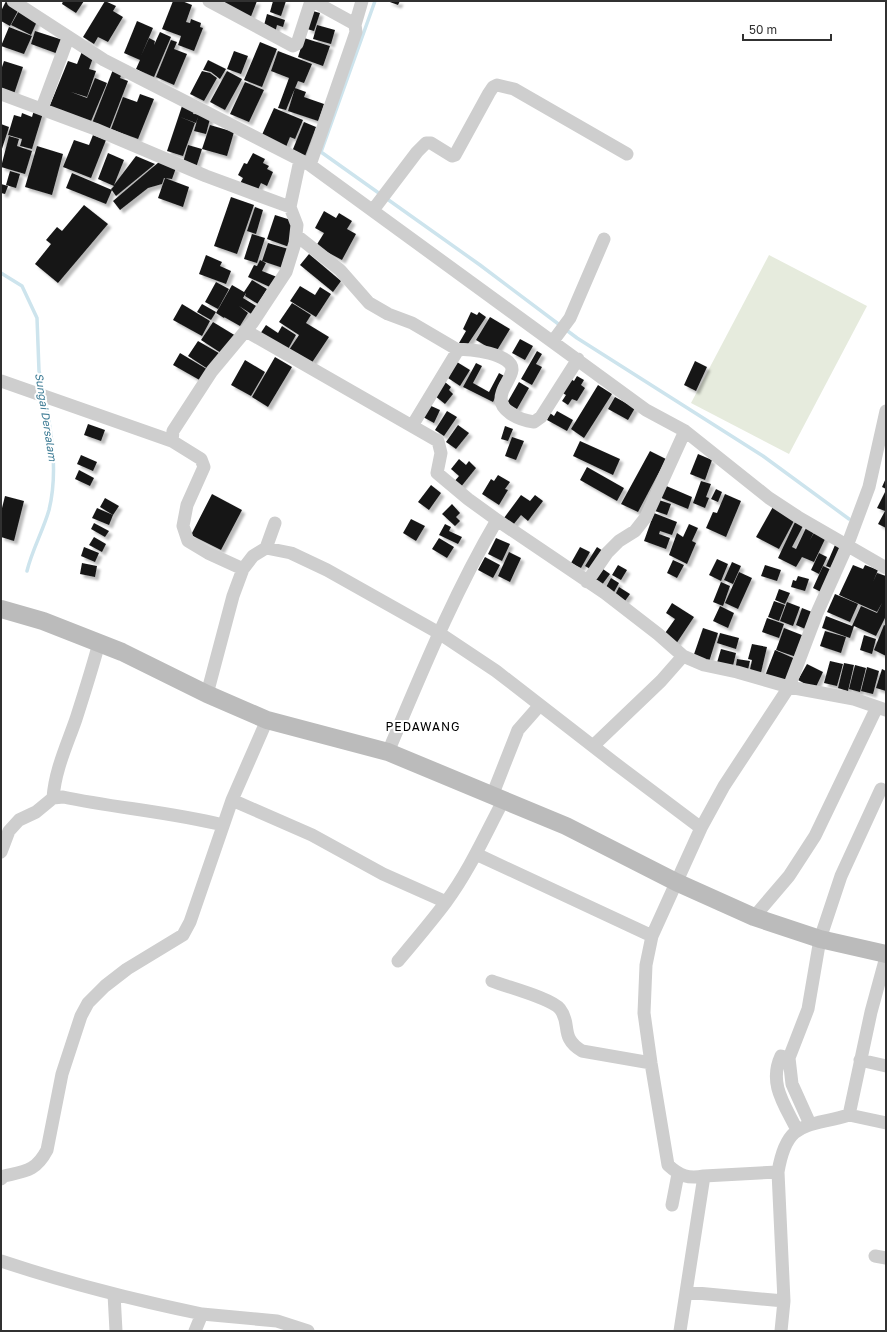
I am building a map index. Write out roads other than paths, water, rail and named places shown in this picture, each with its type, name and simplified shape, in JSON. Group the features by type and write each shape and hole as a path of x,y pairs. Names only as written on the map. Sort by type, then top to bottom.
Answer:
{"street":[{"path":"13,1 104,60 305,163 376,206 556,338 578,359 646,410 685,431 769,498 798,517 886,568"},
{"path":"209,1 293,46 297,44 312,1 355,25"},
{"path":"172,441 173,431 212,371 246,331 286,272 297,226 290,207 305,163 356,32 355,25 362,1"},
{"path":"42,108 68,38"},
{"path":"376,206 417,152 426,143 431,143 452,156 455,155 489,93 493,87 497,85 514,89 627,154"},
{"path":"1,94 42,108 206,176 290,207"},
{"path":"296,235 340,270 369,304 388,314 412,323 458,350 481,351 503,358 511,366 512,371 502,393 503,404 507,411 516,417 534,422 541,417 578,359"},
{"path":"556,338 568,323 604,239"},
{"path":"246,331 438,441 441,453 437,472 468,499 497,520 587,582 606,593 683,656 704,665 789,687 854,699 882,709 815,836 789,876 754,917"},
{"path":"412,426 458,350"},
{"path":"1,381 62,401 172,441 201,459 204,467 187,505 183,526 188,541 208,553 243,569"},
{"path":"778,1172 704,1176 696,1178 678,1174 668,1165 644,1013 646,965 652,936 701,828 748,747 789,687 817,613 847,546 869,487 883,430 886,411"},
{"path":"587,582 608,553 619,541 635,531 646,517 685,431"},
{"path":"388,752 439,633 470,566 497,520"},
{"path":"207,694 233,596 243,569 252,556 266,548 275,523"},
{"path":"266,548 291,553 327,570 439,633 496,671 701,828"},
{"path":"1,609 43,621 122,652 207,694 267,720 388,752 566,826 676,882 754,917 820,939 886,954"},
{"path":"53,798 54,785 59,768 76,720 99,643"},
{"path":"592,746 661,681 683,656"},
{"path":"398,961 446,902 476,854 497,798 518,730 540,705"},
{"path":"1,1179 4,1176 31,1170 41,1161 47,1150 62,1074 81,1016 88,1003 105,986 127,969 183,935 190,922 232,800 267,720"},
{"path":"797,1130 775,1080 776,1066 785,1057 811,995 812,981 820,939 841,876 881,789"},
{"path":"1,852 9,831 19,820 36,812 53,798 63,797 135,811 195,818 223,825"},
{"path":"232,800 312,835 383,874 446,902"},
{"path":"476,854 652,936"},
{"path":"850,1115 860,1060 886,957"},
{"path":"492,981 554,1003 563,1014 569,1040 574,1046 582,1051 651,1063"},
{"path":"785,1057 792,1084 810,1124"},
{"path":"860,1060 886,1066"},
{"path":"781,1331 784,1301 778,1172 782,1152 788,1138 797,1130 810,1124 850,1115 886,1123"},
{"path":"672,1205 678,1174"},
{"path":"680,1331 704,1176"},
{"path":"1,1261 80,1286 114,1294 202,1314 277,1321 308,1331"},
{"path":"686,1292 784,1301"},
{"path":"114,1294 116,1331"},
{"path":"195,1331 202,1314"}],"waterway":[{"path":"375,1 321,152 480,265 577,338 763,456 849,519"},
{"name":"Sungai Dersalam","path":"1,273 22,286 37,318 39,371 44,393"},
{"name":"Sungai Dersalam","path":"27,571 44,525 52,496 54,468 53,454 45,399"}],"district":[{"name":"PEDAWANG","path":"423,727"}]}
